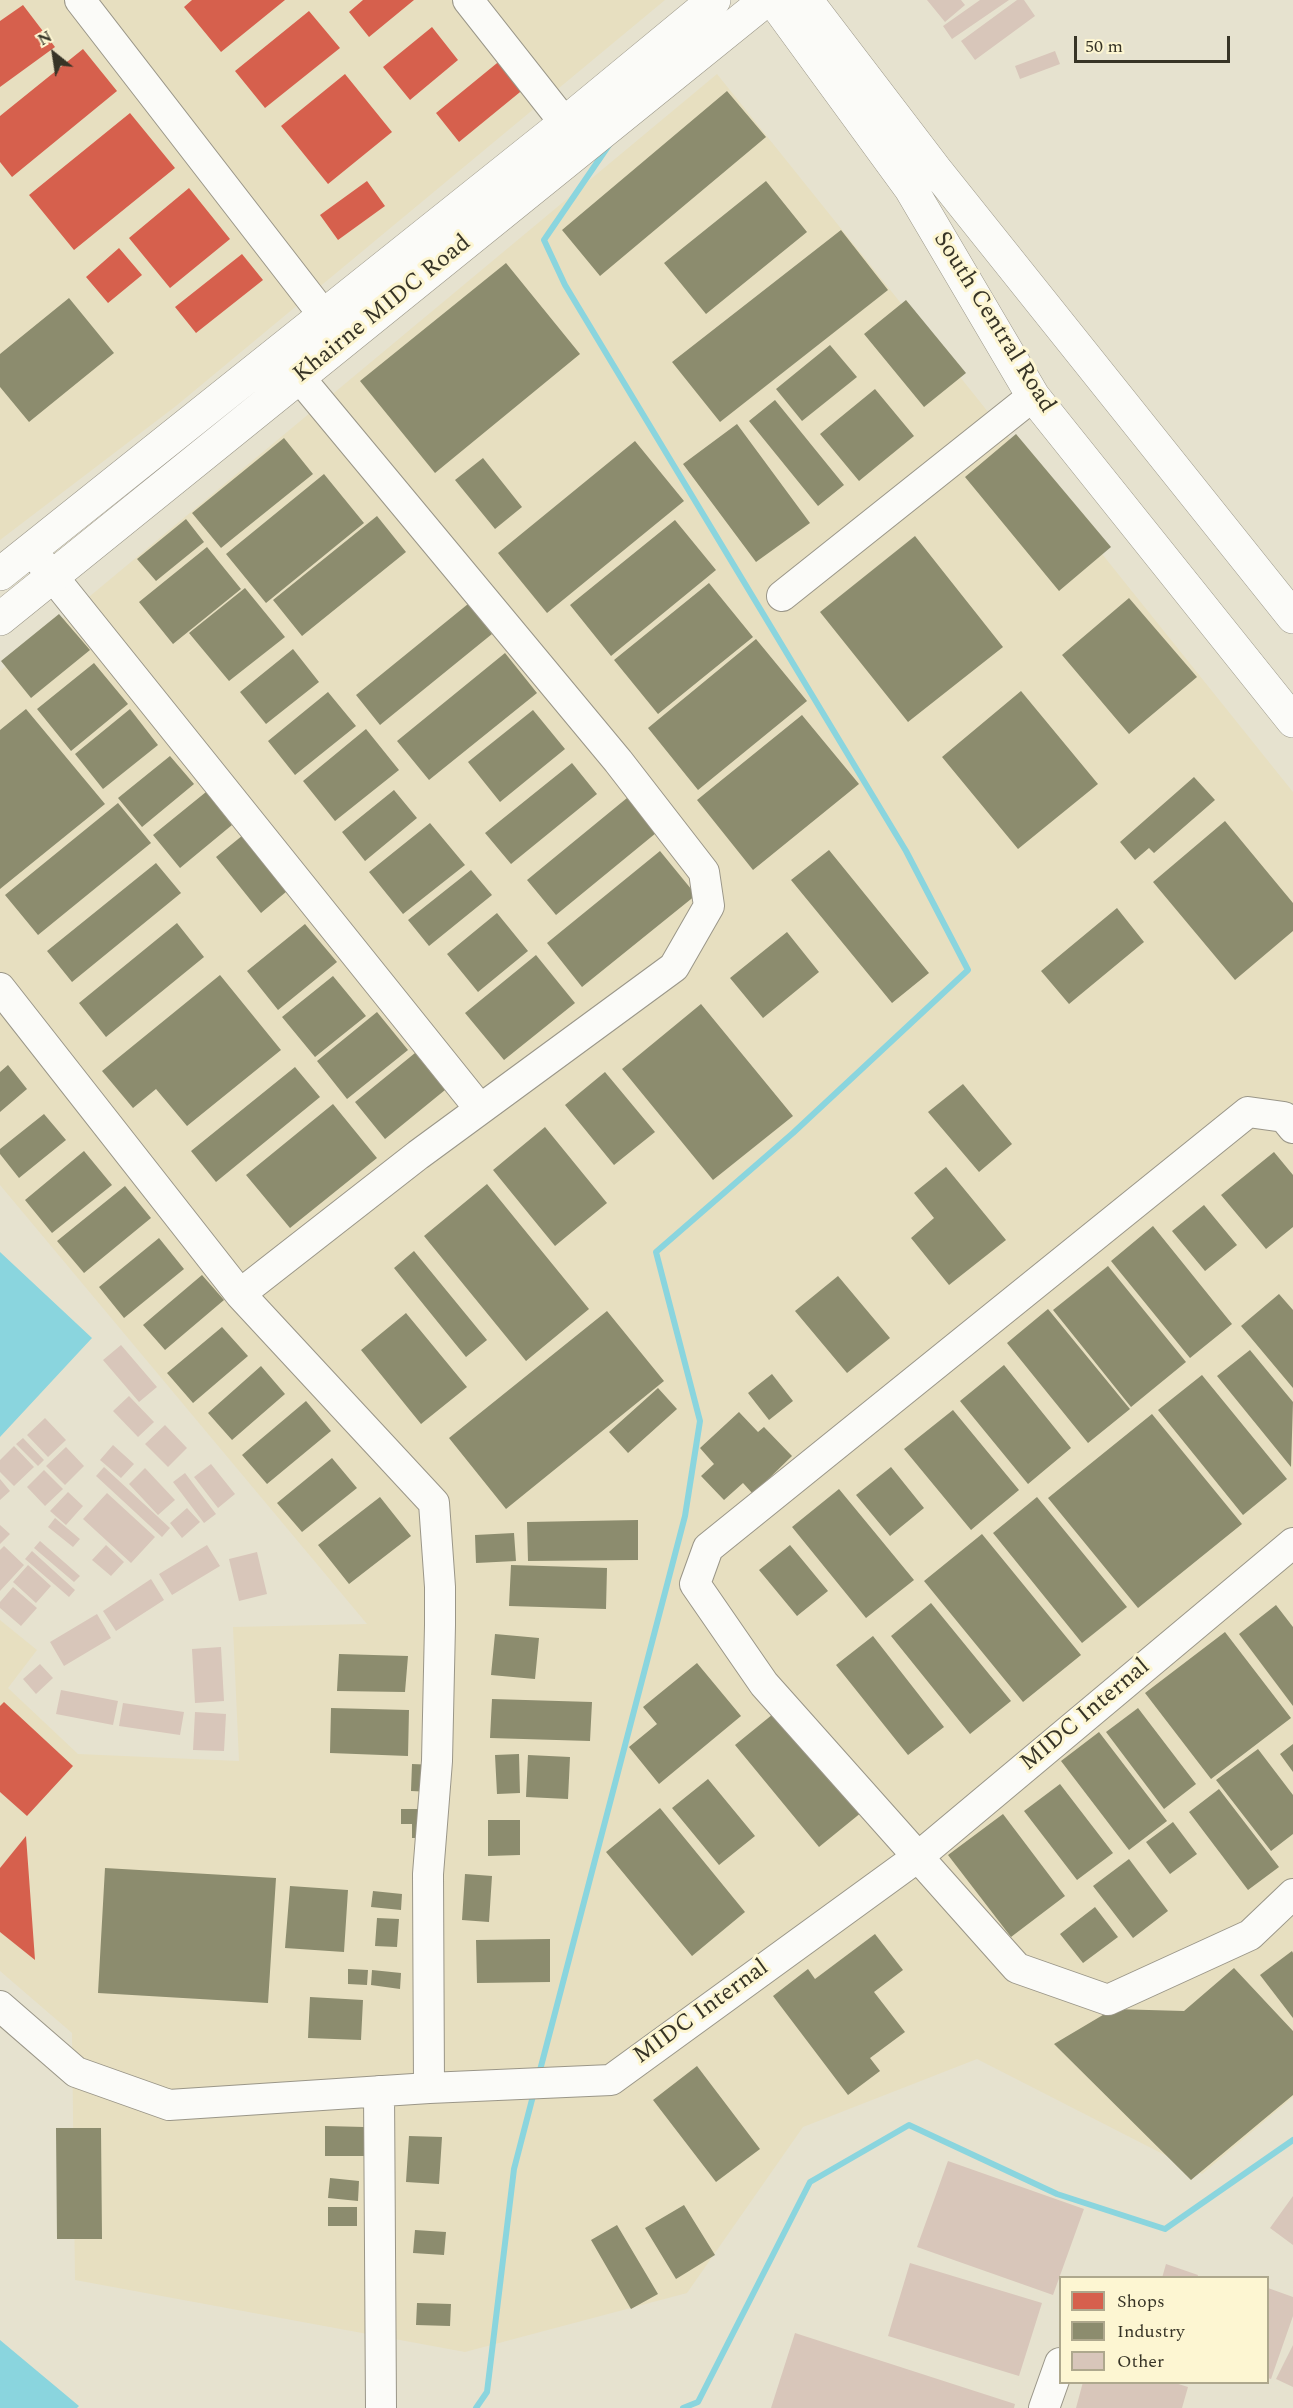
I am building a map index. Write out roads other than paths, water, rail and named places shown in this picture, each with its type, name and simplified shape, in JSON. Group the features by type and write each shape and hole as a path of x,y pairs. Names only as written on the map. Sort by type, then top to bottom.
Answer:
{"main road":[{"name":"Khairne MIDC Road","path":"0,619 345,342 574,135 714,0"},
{"name":"Khairne MIDC Road","path":"0,574 323,316 766,0"},
{"name":"South Central Road","path":"773,0 911,189 1034,396 1293,721"},
{"name":"South Central Road","path":"806,0 935,169 1293,616"}],"street":[{"path":"80,0 345,342"},
{"path":"468,0 574,135"},
{"path":"240,1294 480,1109 674,967 709,906 704,872 618,761 278,352"},
{"path":"782,596 1034,396"},
{"path":"31,549 480,1109"},
{"path":"0,988 240,1294 434,1503 440,1616 437,1761 428,1874 429,2088"},
{"path":"1293,1128 1284,1117 1248,1112 708,1548 695,1584 764,1684 1017,1968 1108,2000 1250,1935 1293,1894"},
{"name":"MIDC Internal","path":"0,2006 75,2072 169,2105 429,2088 611,2080 919,1856 1293,1543"},
{"path":"379,2091 381,2408"},
{"path":"1044,2408 1059,2365"}],"water":[{"path":"0,1252 92,1338 0,1437"},
{"path":"0,2340 79,2406 77,2408 0,2408"}],"waterway":[{"path":"539,2074 685,1516 700,1421 656,1252 793,1133 968,970 906,851 565,285 544,240 609,145"},
{"path":"476,2408 487,2392 514,2169 534,2092"},
{"path":"683,2408 698,2402 810,2182 909,2125 1057,2194 1165,2229 1293,2140"}]}
